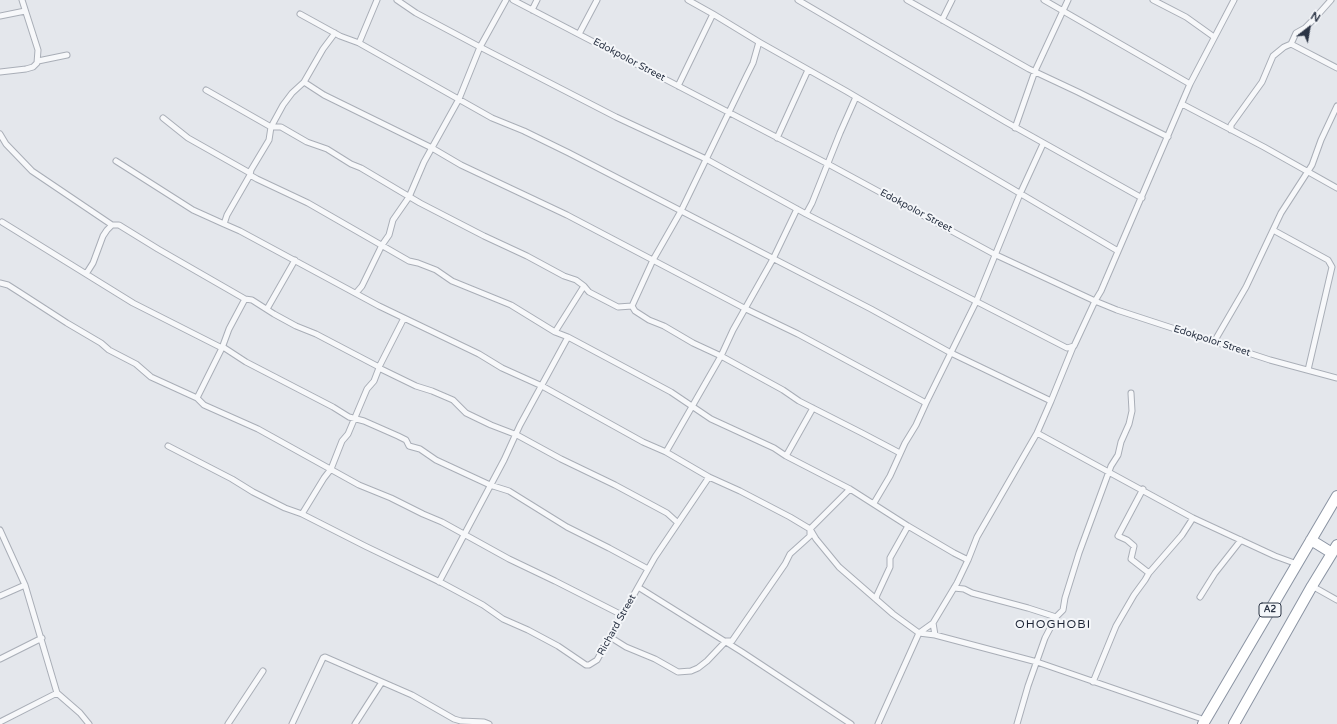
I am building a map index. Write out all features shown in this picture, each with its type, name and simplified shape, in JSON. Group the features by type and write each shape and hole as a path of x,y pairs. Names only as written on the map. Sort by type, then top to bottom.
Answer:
{"highway":[{"name":"A2","path":"1204,722 1337,496"},
{"path":"1311,540 1334,549"},
{"name":"A2","path":"1234,724 1334,549"}],"street":[{"path":"22,0 38,50 38,61"},
{"path":"359,43 377,0"},
{"path":"396,0 416,13 480,47 616,117 706,159 806,214 976,302 1067,348 1073,347"},
{"path":"356,293 362,286 382,245 389,235 393,220 409,197 424,162 459,99 480,47 506,0"},
{"name":"Edokpolor Street","path":"513,0 828,164 994,254 1095,301 1117,310 1270,360 1337,378"},
{"path":"532,10 537,0"},
{"path":"579,34 597,0"},
{"path":"688,0 1118,251"},
{"path":"798,0 1015,128 1142,198"},
{"path":"907,0 1035,72 1168,136"},
{"path":"942,20 952,0"},
{"path":"1044,0 1190,84"},
{"path":"1015,128 1035,72 1068,0"},
{"path":"1153,0 1186,17 1214,36"},
{"path":"878,724 919,633 933,623 954,588 968,560 977,537 1037,433 1073,347 1101,291 1142,198 1190,84 1234,0"},
{"path":"1231,130 1231,125 1262,82 1274,56 1284,47 1291,44 1296,33 1305,28 1331,0"},
{"path":"0,16 25,11"},
{"path":"300,14 335,33 359,43 492,118 530,134 871,309 951,352 1051,401"},
{"path":"678,86 713,14"},
{"path":"224,224 268,140 271,127 283,105 292,93 304,82 323,49 335,33"},
{"path":"632,306 653,260 680,211 753,63 759,42"},
{"path":"1291,44 1337,68"},
{"path":"0,72 26,69 33,67 38,61 68,55"},
{"path":"777,138 808,70"},
{"path":"304,82 338,102 432,148 461,165 567,215 746,309 798,334 926,403"},
{"path":"206,90 271,127 281,127 307,142 327,149 409,197 564,276 576,280 584,286 588,292 618,307 632,306"},
{"path":"806,214 856,97"},
{"path":"1182,104 1264,147 1337,188"},
{"path":"1214,342 1246,287 1281,213 1312,165 1321,140 1337,106"},
{"path":"163,118 188,138 271,187 308,203 409,261 436,270 452,281 511,305 555,332 568,337 658,385 693,406 711,419 774,448 786,456 850,489 908,526 968,560"},
{"path":"0,134 6,144 32,171 112,225 119,225 158,250 245,299 252,300 267,308 274,314 296,326 316,334 416,386 453,400 466,413 517,435 652,505 667,513 678,523"},
{"path":"874,503 890,476 976,302 994,254 1043,144"},
{"path":"116,161 193,210 240,231 380,306 479,354 502,368 542,386 631,436 666,452 709,477 790,517 810,529 839,567 893,614 919,633 935,635 1037,662 1204,722"},
{"path":"666,452 721,356 733,330 773,259 797,209"},
{"path":"2,222 133,303 222,348 349,417 364,421 406,440 409,446 420,449 436,460 490,485 509,491 567,527 648,569"},
{"path":"86,274 93,263 103,236 112,225"},
{"path":"1273,230 1328,260 1332,268 1308,370"},
{"path":"267,308 296,260"},
{"path":"0,283 8,285 109,350 136,364 151,377 197,398 204,405 258,429 359,486 391,498 464,533 509,559 622,615"},
{"path":"555,332 584,286"},
{"path":"197,398 245,299"},
{"path":"632,306 635,311 649,320 664,326 693,343 721,356 783,390 799,401 900,454"},
{"path":"302,514 324,478 331,470 342,441 348,434 367,389 374,382 379,367 404,318"},
{"path":"168,446 232,479 253,492 285,508 302,514 439,582 517,435 520,425 568,337"},
{"path":"1017,724 1028,686 1045,638 1056,617 1064,610 1065,598 1079,553 1110,466 1118,455 1129,424 1132,411 1131,393"},
{"path":"786,456 813,408"},
{"path":"1037,433 1143,489 1193,518 1275,556 1297,564"},
{"name":"Richard Street","path":"439,582 483,605 504,619 558,646 586,665 589,665 597,660 655,557 709,477"},
{"path":"610,637 678,672 698,668 707,661 726,641 732,641 790,554 810,536 810,529 850,489"},
{"path":"1143,489 1118,536 1127,540 1134,546 1131,559 1149,572"},
{"path":"1093,682 1116,626 1149,572 1182,535 1193,518"},
{"path":"876,599 890,567 890,558 908,526"},
{"path":"0,530 25,585 42,638 57,693 80,713 88,724"},
{"path":"1200,597 1215,573 1241,540"},
{"path":"0,596 25,585"},
{"path":"1312,586 1337,600"},
{"path":"638,587 726,641 850,724"},
{"path":"954,588 964,589 972,593 1056,617"},
{"path":"933,623 935,635"},
{"path":"0,659 42,638"},
{"path":"292,724 323,658 325,657 412,695 454,719 489,724"},
{"path":"228,724 263,671"},
{"path":"355,724 382,682"},
{"path":"0,722 57,693"}],"district":[{"name":"OHOGHOBI","path":"1053,625"}]}
